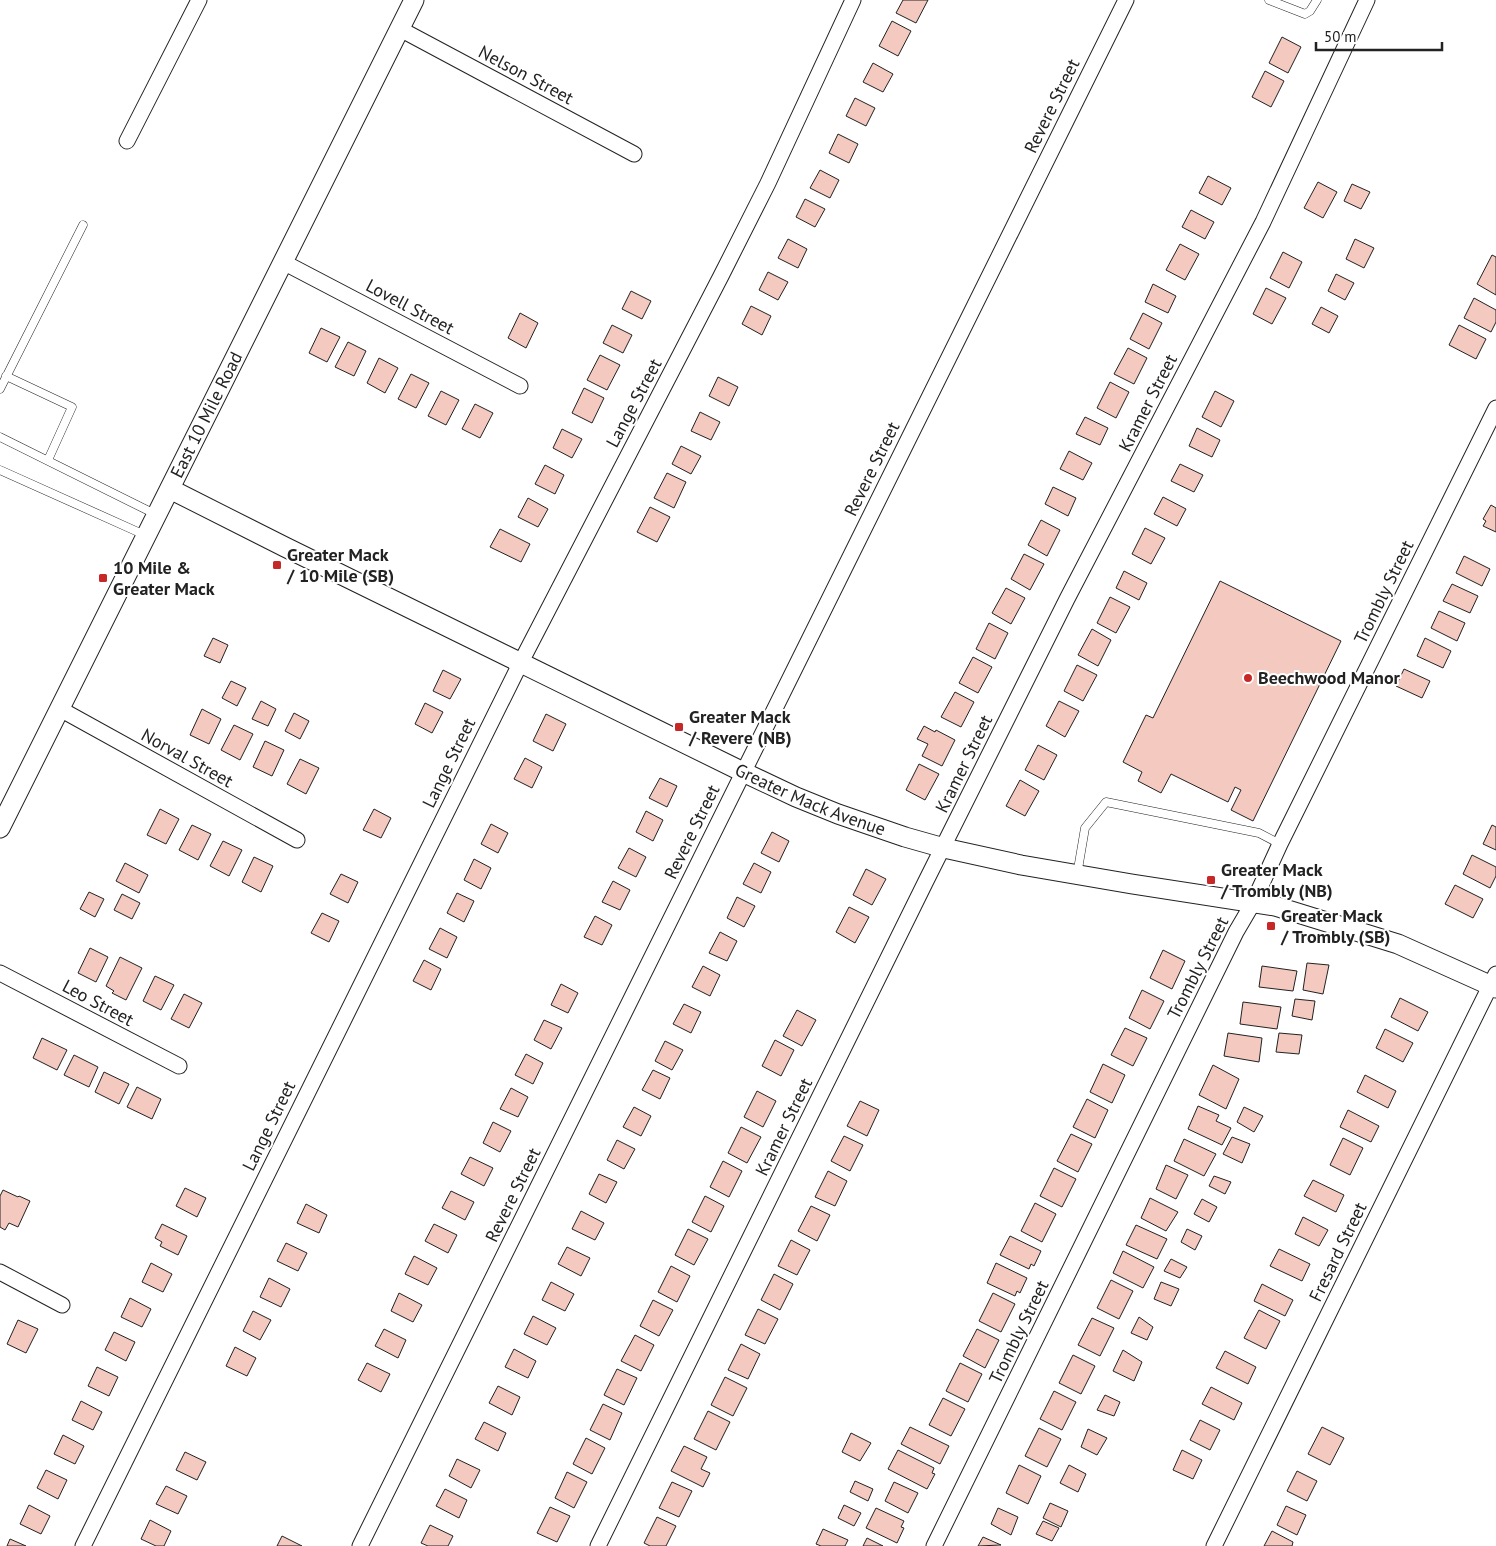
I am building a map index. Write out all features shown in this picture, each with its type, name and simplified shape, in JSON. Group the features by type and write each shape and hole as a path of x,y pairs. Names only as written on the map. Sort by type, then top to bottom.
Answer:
{"street":[{"path":"127,141 199,0"},
{"name":"East 10 Mile Road","path":"0,828 414,0"},
{"name":"Lange Street","path":"83,1546 520,662 768,182 854,0"},
{"name":"Revere Street","path":"360,1546 1126,0"},
{"name":"Kramer Street","path":"598,1546 1067,599 1263,222 1367,0"},
{"name":"Nelson Street","path":"400,28 634,154"},
{"name":"Lovell Street","path":"283,262 520,386"},
{"name":"Trombly Street","path":"934,1546 1496,408"},
{"name":"Greater Mack Avenue","path":"170,489 743,772 838,814 944,848 1021,865 1275,906 1398,944 1494,982"},
{"name":"Norval Street","path":"60,709 297,840"},
{"name":"Leo Street","path":"0,973 179,1066"},
{"name":"Fresard Street","path":"1214,1546 1494,982"},
{"path":"0,1272 62,1305"}],"lane":[{"path":"1269,0 1304,14 1310,11 1316,0"},
{"path":"0,389 83,225"},
{"path":"6,376 72,407 48,460"},
{"path":"0,437 157,515"},
{"path":"0,470 146,536"},
{"path":"1077,875 1085,828 1106,802 1259,833 1280,844"}],"building":[{"path":"903,0 928,0 916,23 896,13"},
{"path":"892,21 911,31 898,56 879,46"},
{"path":"1282,37 1301,47 1288,73 1269,63"},
{"path":"873,63 893,74 883,92 863,82"},
{"path":"1265,71 1284,81 1271,107 1252,97"},
{"path":"855,98 875,108 866,126 846,116"},
{"path":"838,134 858,144 849,163 829,153"},
{"path":"820,170 839,180 830,198 810,188"},
{"path":"1208,176 1231,188 1222,205 1199,193"},
{"path":"1318,182 1337,192 1323,218 1304,208"},
{"path":"1352,184 1370,192 1361,209 1344,201"},
{"path":"805,199 825,209 815,227 796,217"},
{"path":"1191,210 1214,222 1205,239 1182,227"},
{"path":"788,239 807,249 798,268 778,258"},
{"path":"1355,239 1374,248 1364,268 1346,259"},
{"path":"1180,244 1199,254 1185,280 1166,270"},
{"path":"1283,252 1302,262 1289,288 1270,278"},
{"path":"1492,255 1496,257 1496,295 1477,284"},
{"path":"768,272 788,282 778,300 759,290"},
{"path":"1336,274 1354,283 1345,300 1328,291"},
{"path":"1153,284 1176,296 1168,313 1145,302"},
{"path":"1266,288 1286,298 1272,324 1253,314"},
{"path":"631,291 651,301 642,319 622,309"},
{"path":"1474,298 1496,310 1496,322 1491,332 1464,318"},
{"path":"751,306 771,316 762,335 742,324"},
{"path":"1321,307 1338,316 1329,333 1312,324"},
{"path":"520,313 538,323 526,348 508,338"},
{"path":"1143,313 1162,323 1149,349 1130,339"},
{"path":"612,325 632,335 623,353 603,343"},
{"path":"1459,325 1486,339 1476,359 1449,345"},
{"path":"321,328 340,337 327,362 309,353"},
{"path":"348,342 366,351 354,376 335,367"},
{"path":"1128,348 1147,358 1134,384 1114,374"},
{"path":"600,355 620,365 607,390 587,380"},
{"path":"379,358 398,368 385,393 367,383"},
{"path":"411,374 429,383 416,408 398,399"},
{"path":"718,377 738,387 729,406 709,396"},
{"path":"1110,382 1129,392 1116,418 1097,408"},
{"path":"584,388 604,398 592,423 572,413"},
{"path":"441,391 459,400 446,425 428,416"},
{"path":"1215,391 1234,401 1221,427 1202,417"},
{"path":"475,404 493,413 480,438 462,429"},
{"path":"700,412 720,422 711,440 691,431"},
{"path":"1085,417 1108,428 1100,445 1076,434"},
{"path":"1197,428 1220,440 1212,457 1189,446"},
{"path":"562,429 582,439 572,458 553,448"},
{"path":"681,446 701,456 691,474 672,464"},
{"path":"1069,451 1092,463 1083,480 1060,469"},
{"path":"1180,464 1203,475 1194,492 1171,481"},
{"path":"545,465 564,475 555,494 535,484"},
{"path":"667,473 686,482 674,508 654,498"},
{"path":"1053,487 1076,498 1068,516 1045,504"},
{"path":"1163,497 1186,509 1177,526 1154,514"},
{"path":"528,498 548,509 538,527 518,517"},
{"path":"1491,505 1496,508 1496,532 1483,526 1486,521 1483,519"},
{"path":"650,507 670,517 657,542 637,532"},
{"path":"1041,520 1060,530 1047,556 1028,545"},
{"path":"1145,528 1165,538 1151,564 1132,554"},
{"path":"500,529 530,544 521,562 490,547"},
{"path":"1024,554 1044,564 1030,590 1011,579"},
{"path":"1464,556 1490,569 1482,586 1456,573"},
{"path":"1124,571 1147,583 1139,600 1116,588"},
{"name":"Beechwood Manor","path":"1220,581 1341,641 1253,821 1231,810 1241,790 1235,787 1228,802 1171,774 1161,793 1138,781 1142,772 1123,762 1146,715 1153,718"},
{"path":"1452,584 1478,596 1470,613 1443,601"},
{"path":"1006,588 1025,598 1011,624 992,613"},
{"path":"1110,597 1130,607 1116,633 1097,623"},
{"path":"1439,611 1465,623 1457,641 1431,628"},
{"path":"989,623 1008,633 995,659 976,649"},
{"path":"1092,629 1111,640 1098,666 1078,655"},
{"path":"213,638 228,645 220,663 204,656"},
{"path":"1425,638 1451,651 1443,668 1417,656"},
{"path":"973,657 992,667 978,693 959,683"},
{"path":"1077,665 1097,675 1083,701 1064,691"},
{"path":"1404,669 1430,681 1422,698 1396,686"},
{"path":"443,670 461,679 450,699 433,691"},
{"path":"231,681 246,688 237,706 222,698"},
{"path":"955,692 974,702 961,727 941,717"},
{"path":"261,701 276,709 268,726 252,719"},
{"path":"1059,701 1079,711 1065,737 1046,726"},
{"path":"425,703 443,712 432,733 415,724"},
{"path":"202,709 221,719 209,744 190,735"},
{"path":"294,713 309,721 300,739 285,731"},
{"path":"546,714 566,724 553,751 533,741"},
{"path":"234,725 253,734 240,760 221,750"},
{"path":"924,726 955,740 942,766 922,756 928,744 917,739"},
{"path":"265,741 284,750 272,776 253,767"},
{"path":"1038,745 1057,755 1044,780 1025,770"},
{"path":"525,758 542,767 532,788 514,779"},
{"path":"300,759 319,768 306,794 287,784"},
{"path":"919,764 939,774 925,800 906,790"},
{"path":"660,778 677,786 667,807 649,798"},
{"path":"1020,780 1039,791 1025,816 1006,806"},
{"path":"160,809 179,819 166,844 147,835"},
{"path":"374,809 391,818 381,838 363,830"},
{"path":"646,811 663,820 653,841 636,832"},
{"path":"491,824 508,833 498,853 481,844"},
{"path":"192,825 211,834 198,860 179,850"},
{"path":"1492,825 1496,827 1496,850 1483,844"},
{"path":"772,832 789,841 779,862 761,853"},
{"path":"223,841 242,850 229,876 210,866"},
{"path":"629,848 646,857 636,877 618,868"},
{"path":"1472,855 1496,867 1496,876 1490,888 1463,874"},
{"path":"254,857 273,866 261,892 242,882"},
{"path":"474,859 491,868 481,889 464,880"},
{"path":"125,863 148,875 139,893 116,881"},
{"path":"754,863 771,872 761,893 743,884"},
{"path":"866,869 886,879 872,905 853,895"},
{"path":"341,874 358,882 348,903 330,894"},
{"path":"613,881 630,890 620,910 602,902"},
{"path":"1455,885 1483,899 1473,918 1445,904"},
{"path":"89,892 104,899 95,917 80,909"},
{"path":"457,893 474,901 464,922 447,913"},
{"path":"122,894 140,903 132,919 114,910"},
{"path":"737,897 755,906 744,927 727,918"},
{"path":"849,907 869,917 855,943 836,932"},
{"path":"322,913 339,921 329,942 311,933"},
{"path":"595,916 612,925 602,945 584,937"},
{"path":"440,928 457,937 447,958 429,949"},
{"path":"720,932 737,941 727,961 709,953"},
{"path":"90,948 108,957 96,982 78,973"},
{"path":"1163,950 1185,961 1172,989 1150,978"},
{"path":"120,957 142,968 126,1000 112,993 114,991 106,986"},
{"path":"424,960 441,969 431,990 413,981"},
{"path":"1307,963 1329,965 1323,994 1303,990"},
{"path":"703,966 720,975 710,996 692,987"},
{"path":"1262,966 1297,971 1293,991 1259,987"},
{"path":"155,976 174,985 161,1010 143,1001"},
{"path":"561,984 578,993 568,1013 551,1005"},
{"path":"1142,990 1164,1001 1150,1029 1129,1018"},
{"path":"184,994 202,1003 189,1028 171,1019"},
{"path":"1400,998 1428,1012 1418,1031 1391,1017"},
{"path":"1295,999 1315,1001 1312,1020 1292,1016"},
{"path":"1243,1002 1281,1007 1277,1029 1240,1024"},
{"path":"684,1004 701,1012 691,1033 673,1024"},
{"path":"797,1010 816,1020 802,1046 783,1036"},
{"path":"544,1020 562,1028 551,1049 534,1040"},
{"path":"1125,1028 1147,1038 1133,1066 1111,1055"},
{"path":"1385,1029 1413,1043 1403,1062 1376,1048"},
{"path":"1228,1033 1262,1038 1259,1062 1224,1056"},
{"path":"1279,1033 1302,1035 1299,1054 1276,1052"},
{"path":"42,1038 67,1050 57,1070 33,1058"},
{"path":"775,1040 794,1050 781,1076 762,1066"},
{"path":"665,1041 683,1050 672,1070 655,1061"},
{"path":"526,1054 543,1063 533,1084 515,1075"},
{"path":"74,1055 98,1067 89,1087 64,1075"},
{"path":"1103,1064 1125,1075 1112,1103 1090,1092"},
{"path":"1213,1065 1239,1079 1226,1109 1199,1095"},
{"path":"653,1070 670,1078 660,1099 642,1090"},
{"path":"104,1072 129,1084 119,1104 95,1092"},
{"path":"1365,1075 1396,1091 1388,1108 1357,1092"},
{"path":"137,1087 161,1099 152,1119 127,1107"},
{"path":"511,1088 528,1097 518,1117 500,1109"},
{"path":"757,1091 776,1101 763,1127 744,1117"},
{"path":"1087,1099 1108,1110 1095,1138 1073,1127"},
{"path":"860,1101 879,1110 867,1136 847,1126"},
{"path":"1198,1106 1219,1115 1216,1121 1231,1128 1222,1145 1188,1129"},
{"path":"634,1107 651,1116 641,1136 623,1127"},
{"path":"1244,1107 1263,1116 1254,1132 1237,1122"},
{"path":"1348,1110 1379,1126 1371,1142 1340,1127"},
{"path":"493,1122 511,1131 500,1152 483,1143"},
{"path":"741,1127 761,1137 747,1163 728,1153"},
{"path":"1071,1134 1092,1144 1078,1172 1057,1161"},
{"path":"844,1136 863,1145 850,1171 831,1161"},
{"path":"1232,1137 1250,1144 1242,1163 1223,1154"},
{"path":"1343,1138 1363,1148 1350,1175 1330,1165"},
{"path":"1184,1139 1216,1154 1204,1176 1174,1161"},
{"path":"617,1140 635,1149 624,1169 607,1160"},
{"path":"470,1157 493,1168 484,1186 461,1174"},
{"path":"723,1161 742,1171 729,1197 710,1187"},
{"path":"1166,1165 1188,1175 1176,1199 1156,1189"},
{"path":"1054,1168 1076,1179 1062,1207 1040,1196"},
{"path":"828,1171 847,1181 835,1206 815,1197"},
{"path":"599,1174 617,1182 606,1203 589,1194"},
{"path":"1214,1176 1231,1182 1225,1194 1209,1186"},
{"path":"1313,1180 1344,1195 1336,1212 1304,1196"},
{"path":"185,1188 206,1198 197,1217 176,1206"},
{"path":"3,1190 30,1201 18,1227 9,1223 5,1230 0,1227 0,1196"},
{"path":"451,1191 474,1202 465,1220 442,1208"},
{"path":"705,1196 724,1206 711,1232 692,1222"},
{"path":"1150,1198 1178,1212 1166,1231 1141,1218"},
{"path":"1202,1199 1217,1207 1209,1222 1194,1214"},
{"path":"1035,1203 1056,1214 1042,1242 1021,1231"},
{"path":"306,1204 327,1215 319,1233 297,1223"},
{"path":"811,1206 830,1215 817,1241 798,1231"},
{"path":"581,1211 604,1223 595,1240 572,1229"},
{"path":"1303,1217 1328,1230 1319,1246 1295,1234"},
{"path":"162,1224 187,1236 178,1255 160,1246 162,1242 155,1238"},
{"path":"434,1224 457,1235 448,1253 425,1241"},
{"path":"1136,1225 1167,1239 1157,1259 1126,1245"},
{"path":"688,1229 708,1239 694,1265 675,1255"},
{"path":"1187,1229 1202,1236 1195,1250 1181,1242"},
{"path":"1010,1236 1041,1251 1034,1266 1031,1264 1029,1269 1000,1255"},
{"path":"791,1240 810,1250 797,1275 778,1266"},
{"path":"286,1243 307,1253 298,1271 277,1261"},
{"path":"567,1247 590,1258 581,1276 558,1264"},
{"path":"1279,1249 1310,1264 1302,1281 1270,1266"},
{"path":"1123,1251 1154,1267 1143,1288 1113,1273"},
{"path":"414,1256 437,1268 428,1285 405,1274"},
{"path":"1171,1259 1187,1267 1180,1278 1164,1271"},
{"path":"151,1263 172,1274 163,1292 142,1282"},
{"path":"996,1263 1027,1278 1020,1293 1017,1291 1015,1296 987,1283"},
{"path":"671,1266 690,1276 677,1302 658,1292"},
{"path":"774,1274 793,1284 780,1310 761,1300"},
{"path":"269,1278 290,1289 281,1307 260,1297"},
{"path":"1111,1280 1133,1291 1119,1319 1097,1308"},
{"path":"551,1282 574,1294 565,1311 542,1300"},
{"path":"1161,1282 1179,1289 1171,1306 1154,1299"},
{"path":"1262,1284 1293,1300 1285,1316 1254,1301"},
{"path":"399,1293 422,1305 413,1322 391,1311"},
{"path":"993,1293 1015,1304 1001,1332 979,1321"},
{"path":"130,1298 151,1309 142,1327 121,1317"},
{"path":"653,1300 673,1310 659,1336 640,1326"},
{"path":"758,1309 778,1319 765,1344 745,1335"},
{"path":"1259,1310 1280,1321 1266,1349 1244,1338"},
{"path":"253,1311 271,1320 260,1340 243,1331"},
{"path":"533,1316 556,1328 547,1345 524,1334"},
{"path":"1139,1317 1153,1327 1147,1340 1131,1333"},
{"path":"1092,1318 1114,1328 1100,1356 1078,1345"},
{"path":"18,1320 38,1329 26,1353 7,1344"},
{"path":"384,1329 406,1340 398,1358 375,1346"},
{"path":"977,1329 999,1340 985,1368 963,1356"},
{"path":"114,1332 135,1342 126,1361 105,1350"},
{"path":"635,1335 654,1345 641,1371 621,1361"},
{"path":"741,1344 760,1354 748,1379 728,1370"},
{"path":"235,1347 256,1358 247,1376 226,1366"},
{"path":"514,1349 536,1361 528,1378 505,1367"},
{"path":"1123,1350 1142,1362 1134,1381 1113,1371"},
{"path":"1225,1351 1256,1367 1248,1384 1216,1368"},
{"path":"1073,1355 1095,1366 1081,1394 1059,1383"},
{"path":"367,1363 390,1374 381,1392 358,1380"},
{"path":"960,1363 982,1374 968,1402 946,1391"},
{"path":"97,1367 118,1377 109,1396 88,1386"},
{"path":"617,1369 637,1378 624,1405 604,1395"},
{"path":"725,1377 747,1388 733,1416 711,1405"},
{"path":"498,1386 520,1397 512,1415 489,1403"},
{"path":"1211,1387 1242,1403 1234,1420 1202,1404"},
{"path":"1054,1391 1076,1402 1062,1430 1040,1419"},
{"path":"1105,1395 1120,1402 1114,1416 1097,1410"},
{"path":"943,1398 965,1409 951,1436 929,1425"},
{"path":"81,1401 102,1412 93,1430 72,1420"},
{"path":"603,1404 622,1413 610,1440 590,1430"},
{"path":"708,1411 730,1422 716,1450 694,1439"},
{"path":"1200,1420 1220,1430 1210,1450 1190,1440"},
{"path":"484,1422 506,1433 498,1451 475,1439"},
{"path":"910,1427 949,1446 940,1464 901,1444"},
{"path":"1322,1427 1344,1438 1330,1465 1308,1454"},
{"path":"1039,1428 1061,1439 1047,1467 1025,1456"},
{"path":"1088,1429 1107,1438 1097,1455 1081,1447"},
{"path":"851,1433 871,1443 860,1461 842,1452"},
{"path":"63,1435 84,1446 75,1464 54,1454"},
{"path":"586,1438 605,1448 592,1474 573,1464"},
{"path":"684,1446 707,1457 701,1469 710,1473 703,1487 671,1471"},
{"path":"898,1450 934,1468 932,1473 935,1474 927,1489 888,1469"},
{"path":"1182,1450 1202,1460 1193,1479 1173,1470"},
{"path":"185,1452 206,1462 197,1480 176,1470"},
{"path":"457,1459 480,1470 471,1488 449,1476"},
{"path":"1019,1465 1041,1476 1028,1504 1006,1493"},
{"path":"1069,1465 1086,1474 1078,1492 1060,1483"},
{"path":"46,1470 67,1480 58,1499 37,1488"},
{"path":"1297,1471 1317,1481 1307,1501 1287,1491"},
{"path":"567,1472 587,1482 574,1508 555,1498"},
{"path":"855,1481 873,1489 868,1501 850,1492"},
{"path":"672,1482 692,1491 679,1517 659,1508"},
{"path":"894,1482 918,1493 908,1513 885,1501"},
{"path":"166,1486 187,1496 178,1514 156,1504"},
{"path":"445,1489 467,1500 459,1518 436,1506"},
{"path":"1050,1503 1068,1511 1061,1527 1043,1518"},
{"path":"29,1505 50,1516 41,1534 20,1524"},
{"path":"844,1505 861,1513 854,1526 838,1518"},
{"path":"1286,1506 1306,1515 1297,1535 1277,1525"},
{"path":"550,1507 570,1516 557,1542 537,1533"},
{"path":"876,1508 904,1521 901,1527 904,1528 897,1543 866,1528"},
{"path":"998,1508 1018,1517 1011,1535 991,1524"},
{"path":"657,1517 676,1526 666,1546 650,1546 644,1543"},
{"path":"150,1520 171,1531 164,1546 156,1546 141,1539"},
{"path":"1043,1521 1059,1528 1052,1541 1036,1534"},
{"path":"430,1525 453,1536 448,1546 428,1546 421,1543"},
{"path":"823,1529 848,1540 845,1546 821,1546 816,1544"},
{"path":"1272,1531 1293,1542 1292,1546 1264,1546"},
{"path":"282,1536 302,1546 277,1546"},
{"path":"983,1537 1001,1545 978,1546"},
{"path":"867,1538 883,1546 863,1546"},
{"path":"10,1539 26,1546 7,1546"}],"place":[{"name":"Greater Mack / 10 Mile (SB)","path":"277,565"},
{"name":"10 Mile & Greater Mack","path":"103,578"},
{"name":"Beechwood Manor","path":"1248,678"},
{"name":"Greater Mack / Revere (NB)","path":"679,727"},
{"name":"Greater Mack / Trombly (NB)","path":"1211,880"},
{"name":"Greater Mack / Trombly (SB)","path":"1271,926"}]}
